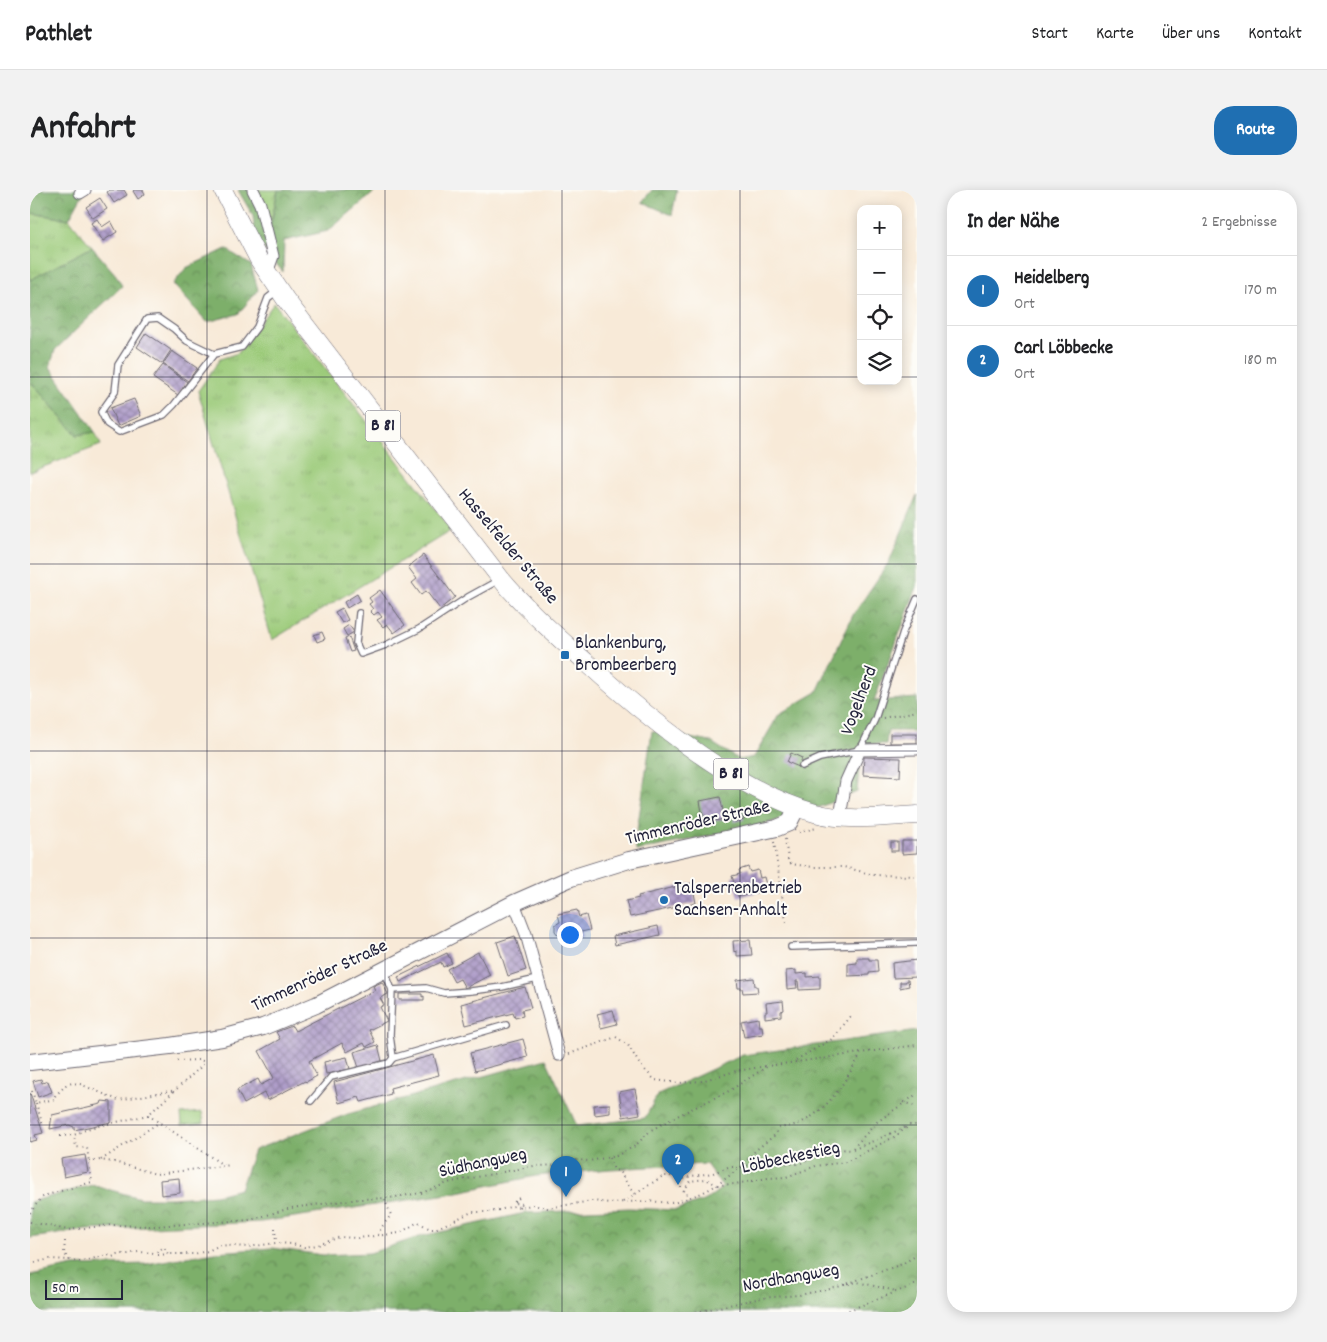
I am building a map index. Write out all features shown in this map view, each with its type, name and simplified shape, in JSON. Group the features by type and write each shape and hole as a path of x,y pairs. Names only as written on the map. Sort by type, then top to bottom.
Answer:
{"main road":[{"name":"Hasselfelder Straße","path":"223,190 251,246 279,290 501,579 540,621 644,712 730,774 797,808 840,817 917,815"},
{"name":"Timmenröder Straße","path":"30,1062 170,1046 222,1038 245,1032 297,1014 514,903 552,886 604,867 656,854 778,832 789,823 797,808"}],"street":[{"path":"253,190 260,204 273,256 267,273"},
{"path":"860,750 917,749"},
{"name":"Vogelherd","path":"840,817 846,781 860,750"},
{"path":"514,903 526,934 559,1055"}],"lane":[{"path":"214,354 187,341 158,318 147,319 118,365 114,392 101,412 107,424 119,432 164,415 174,406 214,354 242,347 257,327 268,298 279,290"},
{"path":"359,613 356,643 361,654 386,645 419,629 468,597 501,579"},
{"name":"Vogelherd","path":"860,750 875,719 903,632 917,599"},
{"path":"802,766 820,758 860,750"},
{"path":"791,947 917,943"},
{"path":"384,970 392,990 390,1028 393,1058"},
{"path":"392,990 426,988 444,992 471,991 502,987 537,979"},
{"path":"310,1101 331,1077 389,1063 393,1058 506,1025"}],"path":[{"path":"875,719 917,710"},
{"path":"778,832 791,864 798,866 844,867 874,875 917,876"},
{"path":"778,832 776,849 786,922"},
{"path":"794,1061 832,1038 852,1015"},
{"path":"559,1055 575,1053 616,1037 628,1045 640,1065 655,1080 678,1083 701,1081 736,1071 768,1066"},
{"name":"Südhangweg","path":"30,1222 68,1230 111,1225 154,1226 250,1220 291,1208 421,1193 451,1182 534,1166 567,1164 577,1160 589,1161 609,1158 635,1146 651,1130 729,1091 768,1066 917,1045"},
{"path":"684,1190 690,1181 706,1179 717,1185 741,1167 756,1150 775,1135 779,1128 798,1124 828,1105 862,1052"},
{"path":"60,1136 74,1135 90,1128 148,1115 204,1064 204,1061 200,1060 173,1061"},
{"path":"36,1103 55,1099 55,1096 66,1085 72,1083 80,1084 118,1100 176,1090"},
{"path":"32,1091 43,1126"},
{"path":"852,1150 878,1122 903,1102 917,1094"},
{"path":"903,1102 917,1107"},
{"path":"148,1115 223,1165"},
{"path":"100,1160 160,1122"},
{"path":"681,1180 691,1176 714,1173 728,1167 741,1167 760,1162 799,1164 821,1154 839,1149 852,1150 910,1125 917,1125"},
{"name":"Löbbeckestieg","path":"30,1264 50,1259 78,1262 108,1255 112,1257 138,1252 155,1253 164,1247 168,1254 193,1254 208,1251 220,1245 248,1247 276,1243 304,1247 318,1245 340,1236 358,1238 400,1233 418,1222 430,1229 472,1212 491,1212 514,1206 533,1205 547,1208 592,1201 674,1203 717,1185 768,1178 786,1178 816,1166 846,1162 894,1137 910,1125"},
{"path":"30,1213 41,1198 47,1194 92,1182 87,1148 76,1147 74,1135"},
{"path":"609,1158 614,1170 618,1171 634,1194"},
{"path":"89,1162 100,1160 114,1162 156,1174 231,1165"},
{"path":"623,1202 663,1176 675,1176 681,1180"},
{"path":"681,1180 681,1188 689,1198"},
{"path":"378,1235 391,1215 384,1198"},
{"path":"519,1198 513,1203 522,1204 519,1207"},
{"path":"275,1228 276,1243"},
{"path":"65,1241 64,1253 69,1260"},
{"path":"158,1255 168,1254"},
{"name":"Nordhangweg","path":"696,1312 761,1298 799,1295 835,1288 902,1264 917,1255"},
{"path":"835,1288 857,1282 896,1291"},
{"path":"844,1312 917,1284"}],"green space":[{"path":"30,190 85,190 69,219 30,213"},
{"path":"238,190 252,190 271,224 278,190 377,190 328,231 284,241 283,272 255,238 253,216"},
{"path":"255,190 278,190 270,225"},
{"path":"652,190 677,190 672,215 642,202"},
{"path":"30,213 69,219 92,247 30,280"},
{"path":"92,247 116,275 122,286 55,350 50,367 95,432 77,435 30,381 30,280"},
{"path":"226,249 251,265 258,290 238,314 207,322 173,284 186,268"},
{"path":"274,303 452,530 272,640 198,391 220,359 238,353"},
{"path":"30,381 77,435 95,432 101,445 30,472"},
{"path":"917,495 917,587 874,701 917,698 917,731 888,731 886,744 867,744 860,757 857,792 817,808 759,826 636,851 636,837 652,731 711,742 739,760 754,757 779,714 817,692 853,615 889,562"},
{"path":"917,1031 917,1312 30,1312 30,1275 74,1266 146,1264 215,1252 272,1248 323,1255 370,1253 422,1236 525,1213 629,1208 676,1210 706,1200 723,1187 706,1164 610,1169 536,1176 448,1194 261,1222 86,1230 30,1238 30,1202 92,1185 140,1198 216,1195 240,1189 254,1150 348,1114 546,1059 577,1126 645,1118 658,1094 743,1055"},
{"path":"202,1112 204,1123 182,1125 181,1114"}],"building":[{"path":"110,190 124,190 127,195 114,203 107,192"},
{"path":"134,190 143,190 145,194 138,199"},
{"path":"100,198 107,209 93,218 86,207"},
{"path":"97,219 102,227 111,221 117,232 103,241 91,223"},
{"path":"146,333 171,350 162,364 137,347"},
{"path":"172,351 197,368 188,381 163,364"},
{"path":"163,365 187,382 178,395 153,378"},
{"path":"134,399 141,416 118,426 110,408"},
{"path":"423,555 455,597 440,609 426,591 421,595 412,583 417,579 408,567"},
{"path":"380,590 405,625 394,633 387,624 383,627 377,620 382,617 378,612 374,615 370,611 373,609 369,604 372,602 369,598"},
{"path":"357,594 360,600 347,608 344,602"},
{"path":"342,608 348,620 342,623 335,612"},
{"path":"349,625 354,632 347,636 343,629"},
{"path":"322,632 325,639 317,642 314,635"},
{"path":"349,637 354,651 350,652 345,639"},
{"path":"890,734 917,734 917,743 890,743"},
{"path":"791,753 802,758 799,767 787,762"},
{"path":"864,757 901,758 900,777 863,775"},
{"path":"720,797 725,819 704,823 700,801"},
{"path":"743,811 744,820 734,822 733,813"},
{"path":"902,841 917,841 917,853 902,854"},
{"path":"891,842 898,842 898,851 891,851"},
{"path":"748,867 750,872 758,870 760,878 764,877 766,885 762,886 763,891 738,897 732,876 740,874 739,870"},
{"name":"Talsperrenbetrieb Sachsen-Anhalt","path":"692,883 696,903 630,917 626,901 639,898 638,896"},
{"path":"577,910 579,917 586,915 590,930 581,932 582,937 565,940 564,935 558,935 555,931 555,925 560,922 558,914"},
{"path":"658,926 660,935 615,945 613,936"},
{"path":"515,936 526,970 508,976 497,942"},
{"path":"750,940 752,955 737,956 737,951 734,952 733,941"},
{"path":"478,952 490,975 465,988 460,979 454,982 447,969"},
{"path":"447,953 452,963 443,967 441,962 400,982 398,977"},
{"path":"857,958 877,960 878,972 869,973 869,975 848,976 848,964 857,963"},
{"path":"917,960 917,977 893,978 892,963"},
{"path":"796,970 796,974 807,973 807,977 820,976 820,989 799,990 798,981 796,981 797,988 787,989 786,971"},
{"path":"754,978 758,992 743,993 742,988 738,988 737,980"},
{"path":"908,980 909,986 900,988 900,982 906,982"},
{"path":"382,982 388,994 380,998 384,1005 380,1007 387,1021 369,1030 375,1042 366,1047 364,1043 347,1052 342,1043 309,1061 317,1076 268,1100 264,1093 244,1104 237,1090 258,1079 261,1085 274,1078 259,1051 280,1039 276,1032 292,1026 295,1031 375,990 373,986"},
{"path":"525,987 531,1008 522,1010 523,1016 515,1018 513,1013 466,1025 461,1004"},
{"path":"399,994 422,994 424,1000 399,1000"},
{"path":"783,1001 784,1010 781,1011 781,1016 765,1018 765,1012 767,1012 766,1003"},
{"path":"613,1010 617,1024 601,1028 597,1014"},
{"path":"758,1018 763,1034 744,1037 741,1021"},
{"path":"523,1039 528,1057 475,1071 470,1053"},
{"path":"378,1045 382,1061 359,1068 354,1052"},
{"path":"434,1055 439,1075 390,1088 391,1094 361,1102 359,1097 339,1103 334,1082"},
{"path":"347,1057 350,1069 326,1074 324,1062"},
{"path":"41,1079 42,1083 48,1081 52,1092 38,1097 33,1081"},
{"path":"635,1089 640,1114 623,1117 619,1092"},
{"path":"30,1093 43,1133 35,1135 37,1140 30,1142"},
{"path":"102,1101 111,1102 111,1122 74,1130 74,1127 69,1125 50,1129 52,1115 101,1104"},
{"path":"610,1104 610,1113 595,1115 594,1105"},
{"path":"85,1155 88,1172 64,1177 61,1159"},
{"path":"179,1178 180,1193 161,1195 160,1180"}],"place":[{"name":"Blankenburg, Brombeerberg","path":"565,655"},
{"name":"Talsperrenbetrieb Sachsen-Anhalt","path":"664,900"},
{"name":"Carl Löbbecke","path":"678,1185"},
{"name":"Heidelberg","path":"566,1197"}]}
